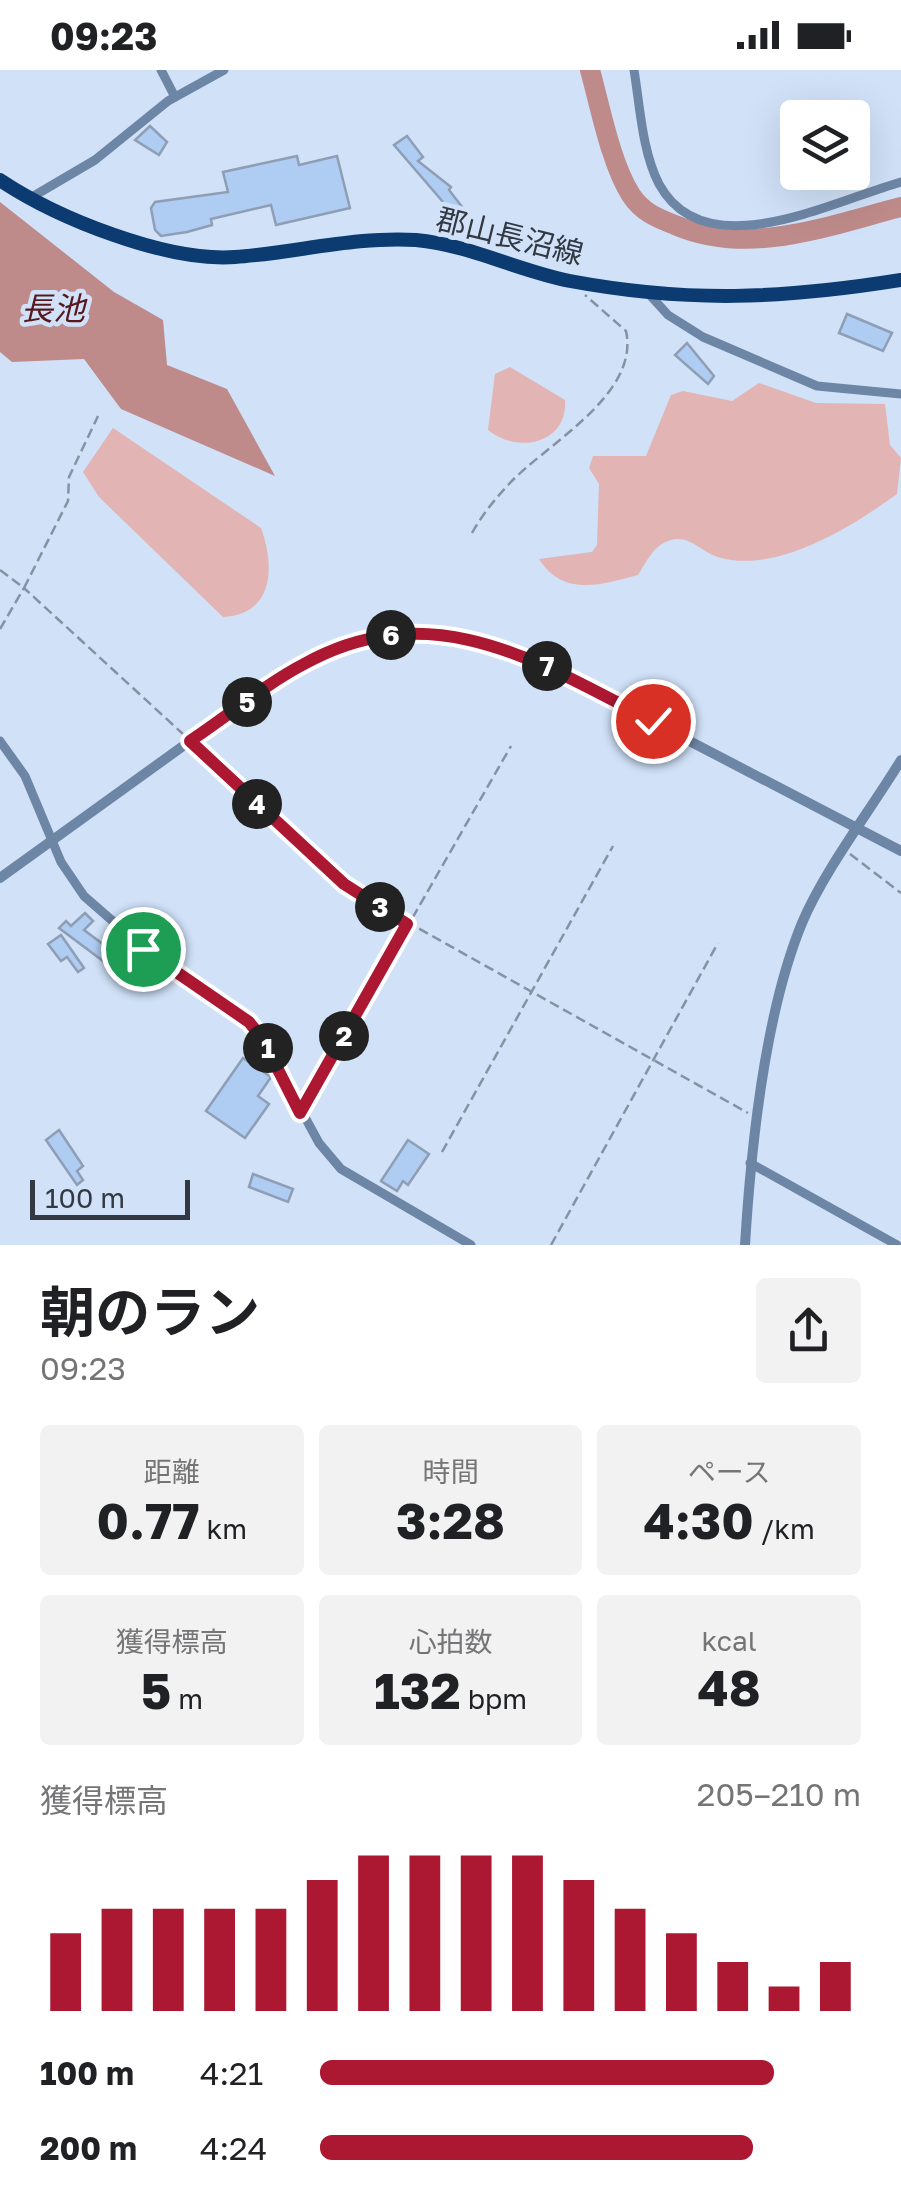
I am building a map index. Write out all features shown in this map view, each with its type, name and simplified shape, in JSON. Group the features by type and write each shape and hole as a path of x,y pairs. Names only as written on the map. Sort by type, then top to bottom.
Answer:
{"main road":[{"name":"郡山長沼線","path":"0,180 32,198 144,244 190,256 231,257 414,240 587,284 649,294 762,298 901,280"}],"street":[{"path":"161,70 175,97"},
{"path":"32,198 95,160 175,97 224,70"},
{"path":"634,70 650,163 660,186 680,210 698,218 727,228 764,225 901,182"},
{"path":"649,294 668,315 703,337 818,386 901,394"},
{"path":"0,878 303,664 345,646 390,635 466,637 546,666 901,851"},
{"path":"0,741 25,776 76,888 102,916 170,972 249,1022 262,1038 300,1113 341,1169 472,1245"},
{"path":"745,1245 756,1118 789,959 804,919 901,760"},
{"path":"750,1163 897,1245"}],"path":[{"path":"472,533 510,482 588,414 619,377 628,353 626,331 611,314 588,301 587,284"},
{"path":"0,629 68,501 68,477 98,416"},
{"path":"0,570 344,884 407,924 756,1118"},
{"path":"300,1113 512,746"},
{"path":"442,1152 613,846"},
{"path":"845,851 901,893"},
{"path":"551,1245 718,943"}],"shaded area":[{"path":"510,367 565,400 564,415 550,435 526,443 513,442 488,430 495,374"},
{"path":"759,383 816,403 885,404 890,445 901,458 897,494 836,533 764,559 718,557 688,541 675,539 658,547 638,575 624,579 584,585 559,579 549,571 539,559 592,552 597,545 599,484 589,468 593,456 646,456 671,395 683,391 732,401"},
{"path":"113,428 261,528 269,573 261,598 252,607 223,617 99,497 83,472"}],"water":[{"name":"長池","path":"0,202 114,292 163,320 167,365 227,389 275,476 121,409 84,359 12,362 0,352"}],"building":[{"path":"150,126 167,142 159,155 135,140"},
{"path":"407,136 423,157 418,161 451,187 449,190 470,217 462,224 394,145"},
{"path":"297,156 299,165 337,156 350,208 276,225 271,205 211,219 212,225 187,232 161,236 155,230 151,208 155,202 228,192 223,172"},
{"path":"847,314 892,333 883,351 839,333"},
{"path":"687,343 714,376 708,384 675,355"},
{"path":"85,913 93,921 84,930 115,953 107,964 59,928 66,921 71,926"},
{"path":"61,935 84,968 78,972 67,957 61,961 48,944"},
{"path":"243,1058 271,1077 258,1096 269,1104 245,1138 206,1111"},
{"path":"59,1130 83,1166 77,1171 83,1180 77,1185 46,1140"},
{"path":"408,1140 429,1154 408,1185 403,1181 397,1191 381,1181"},
{"path":"253,1174 293,1189 288,1202 249,1187"}],"waterway":[{"path":"590,70 624,182 640,206 662,220 703,234 760,238 816,229 901,207"}],"route":[{"path":"143,949 170,972 249,1022 262,1038 300,1113 407,924 352,891 190,741 303,664 358,642 407,634 466,637 510,650 653,721"}]}
